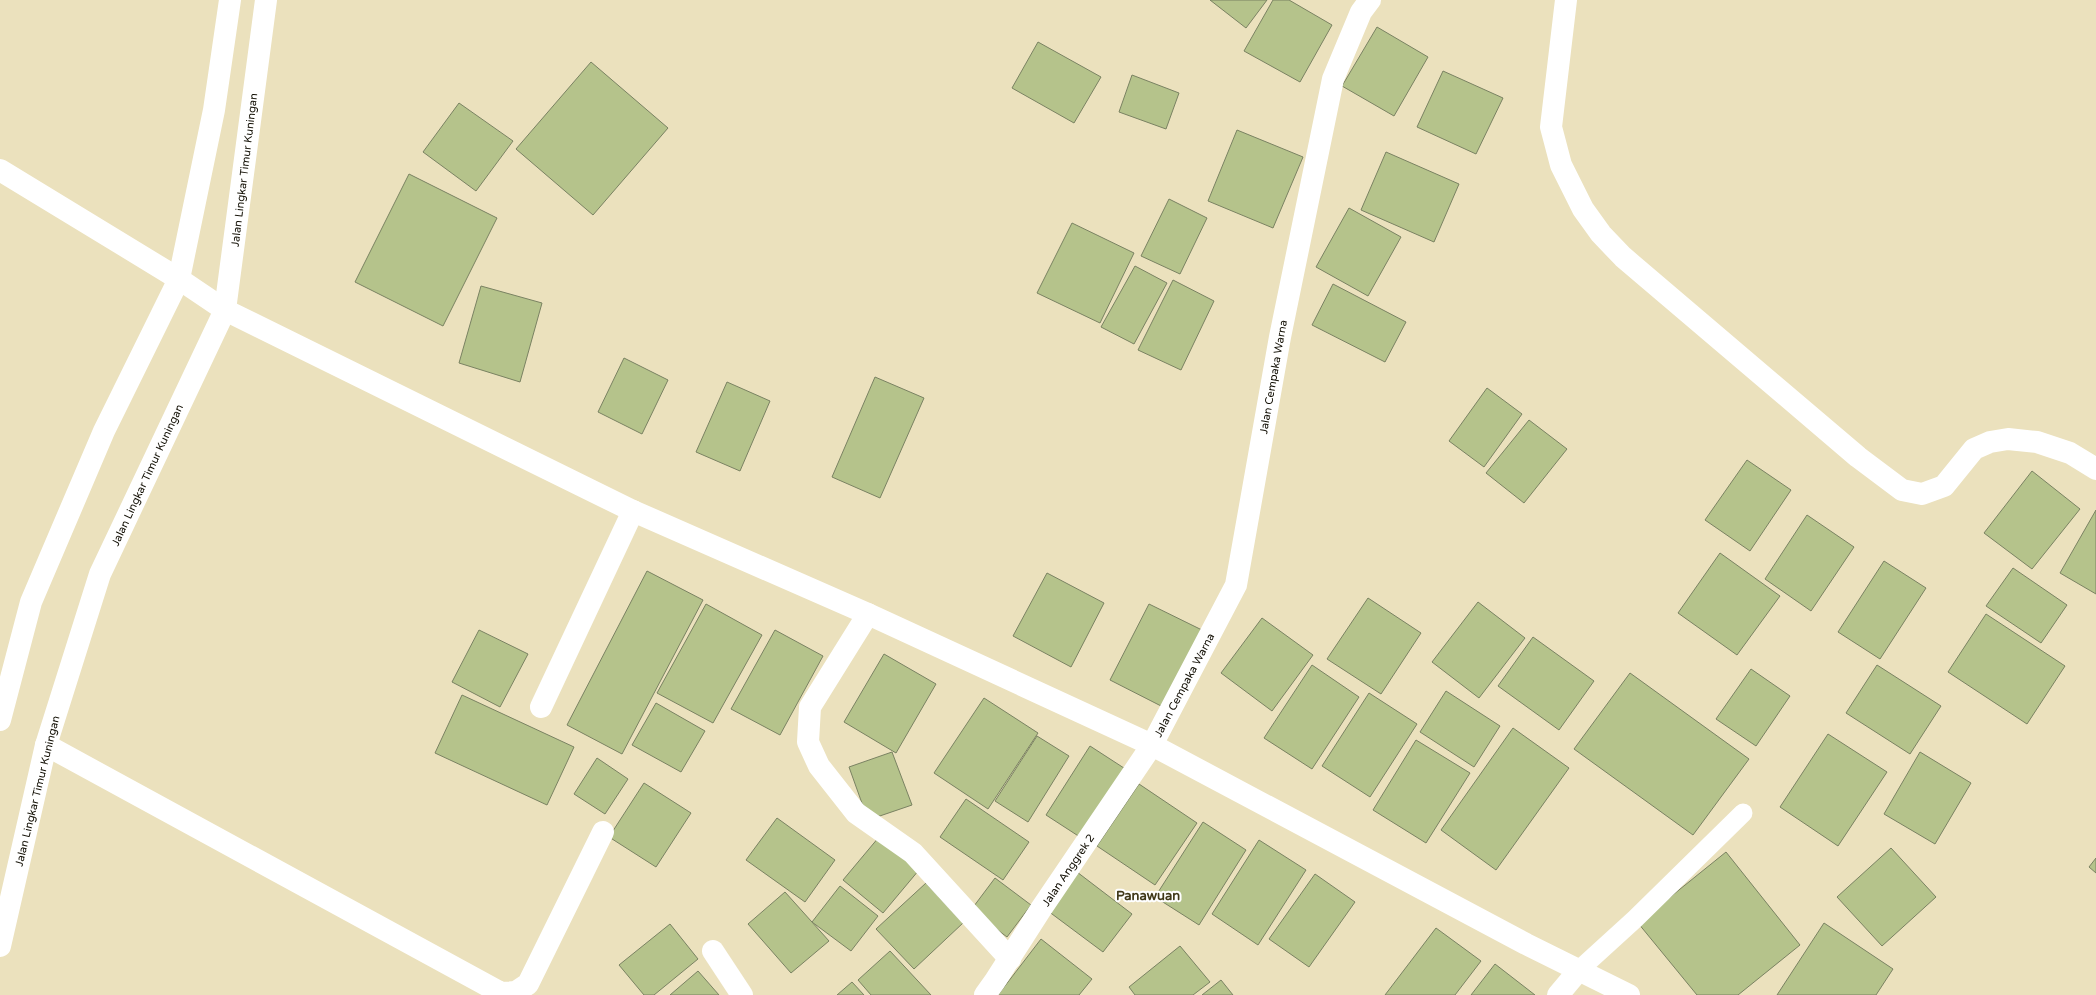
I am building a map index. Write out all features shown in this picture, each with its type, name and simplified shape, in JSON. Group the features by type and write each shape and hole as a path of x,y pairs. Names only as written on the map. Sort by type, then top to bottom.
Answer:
{"street":[{"path":"0,720 31,602 104,430 179,279 214,110 230,0"},
{"name":"Jalan Lingkar Timur Kuningan","path":"0,946 46,745 100,574 225,310 266,0"},
{"name":"Jalan Cempaka Warna","path":"1152,745 1236,585 1280,337 1333,79 1361,12 1370,0"},
{"path":"1566,0 1551,127 1561,165 1583,208 1601,234 1623,257 1858,457 1902,490 1922,494 1944,486 1974,449 1990,442 2008,439 2037,442 2070,453 2096,469"},
{"path":"0,170 179,279 225,310 633,511 868,614 1152,745 1526,944 1630,995"},
{"path":"541,708 633,511"},
{"path":"868,614 810,707 808,742 819,766 856,813 913,853 1010,959"},
{"path":"46,745 501,993 516,992 528,984 604,832"},
{"name":"Jalan Anggrek 2","path":"984,995 1010,959 1045,902 1152,745"},
{"path":"713,951 742,995"},
{"path":"1558,995 1579,970"}],"lane":[{"path":"1579,970 1743,813"}],"building":[{"path":"1210,0 1267,0 1246,28"},
{"path":"1273,0 1289,0 1332,25 1300,82 1244,51"},
{"path":"1377,27 1428,57 1394,116 1342,86"},
{"path":"1038,42 1101,77 1074,123 1012,88"},
{"path":"591,62 668,128 593,215 516,149"},
{"path":"1443,71 1503,98 1476,154 1417,127"},
{"path":"1132,75 1179,93 1166,129 1119,112"},
{"path":"459,103 513,141 476,191 423,152"},
{"path":"1237,130 1303,157 1273,228 1208,201"},
{"path":"1386,152 1459,184 1434,242 1361,210"},
{"path":"409,174 497,218 443,326 355,282"},
{"path":"1169,199 1207,218 1180,274 1141,256"},
{"path":"1349,208 1401,237 1368,296 1316,267"},
{"path":"1072,223 1134,253 1100,323 1037,293"},
{"path":"1135,266 1167,283 1134,344 1101,327"},
{"path":"1173,280 1214,301 1181,370 1138,350"},
{"path":"1333,284 1406,322 1385,362 1312,325"},
{"path":"481,286 542,303 520,382 459,363"},
{"path":"624,358 668,380 642,434 598,412"},
{"path":"875,377 924,398 880,498 832,477"},
{"path":"727,382 770,401 740,471 696,452"},
{"path":"1487,388 1522,414 1484,467 1449,441"},
{"path":"1529,420 1567,449 1524,503 1486,473"},
{"path":"1747,460 1791,490 1750,551 1705,520"},
{"path":"2032,471 2080,509 2032,569 1984,533"},
{"path":"2096,510 2096,594 2060,573"},
{"path":"1807,515 1854,547 1811,611 1765,579"},
{"path":"1720,553 1780,596 1737,655 1678,613"},
{"path":"1884,561 1926,588 1880,659 1838,632"},
{"path":"2013,568 2067,605 2041,643 1986,606"},
{"path":"647,571 703,600 622,754 567,725"},
{"path":"1047,573 1104,603 1071,667 1013,636"},
{"path":"1368,598 1421,633 1381,694 1327,659"},
{"path":"1478,602 1525,638 1479,698 1432,662"},
{"path":"706,604 762,635 713,723 657,693"},
{"path":"1149,604 1204,631 1165,708 1110,680"},
{"path":"1986,614 2065,666 2027,724 1948,672"},
{"path":"1262,618 1313,655 1272,711 1221,673"},
{"path":"479,630 528,654 500,707 452,682"},
{"path":"775,630 823,656 780,735 731,709"},
{"path":"1533,637 1594,681 1559,730 1498,686"},
{"path":"884,654 936,684 896,753 844,722"},
{"path":"1312,665 1359,697 1312,769 1264,738"},
{"path":"1877,665 1941,706 1910,754 1846,713"},
{"path":"1751,669 1790,696 1756,746 1716,719"},
{"path":"1630,673 1749,759 1693,835 1574,749"},
{"path":"1446,691 1500,726 1474,767 1420,732"},
{"path":"1369,693 1417,724 1370,797 1322,766"},
{"path":"462,695 574,747 547,805 435,753"},
{"path":"984,698 1038,733 988,809 934,773"},
{"path":"656,703 705,731 681,772 632,745"},
{"path":"1513,728 1569,768 1496,870 1441,830"},
{"path":"1828,734 1887,772 1838,846 1780,807"},
{"path":"1037,736 1069,756 1028,822 995,801"},
{"path":"1416,740 1470,773 1426,843 1373,810"},
{"path":"1090,746 1127,770 1083,839 1046,815"},
{"path":"892,752 912,805 868,820 849,767"},
{"path":"1920,752 1971,783 1935,844 1884,814"},
{"path":"597,758 628,779 605,814 574,794"},
{"path":"644,783 691,813 656,867 609,837"},
{"path":"1139,784 1197,823 1155,885 1097,846"},
{"path":"966,799 1029,842 1003,880 940,837"},
{"path":"777,818 835,860 805,902 746,860"},
{"path":"1203,822 1246,850 1199,925 1155,897"},
{"path":"879,837 919,870 883,913 843,880"},
{"path":"1259,840 1306,870 1258,945 1212,914"},
{"path":"1891,848 1936,897 1882,946 1837,897"},
{"path":"1726,852 1800,945 1738,995 1697,995 1638,923"},
{"path":"2096,858 2096,873 2089,867"},
{"path":"1077,872 1132,914 1103,952 1048,911"},
{"path":"1315,874 1355,902 1309,967 1269,939"},
{"path":"995,878 1031,905 1007,937 971,910"},
{"path":"926,883 963,923 914,969 876,929"},
{"path":"840,886 878,916 851,951 812,922"},
{"path":"785,892 829,941 791,973 748,924"},
{"path":"1824,923 1893,969 1876,995 1777,995"},
{"path":"670,924 698,959 654,995 644,995 619,965"},
{"path":"1436,928 1481,961 1455,995 1385,995"},
{"path":"1041,939 1092,979 1079,995 998,995"},
{"path":"1180,946 1210,982 1193,995 1135,995 1129,987"},
{"path":"890,951 931,995 871,995 858,980"},
{"path":"1495,964 1535,995 1471,995"},
{"path":"698,971 719,995 670,995"},
{"path":"1221,980 1233,995 1202,995"},
{"path":"852,982 864,995 837,995"}],"district":[{"name":"Panawuan","path":"1148,895"}]}
